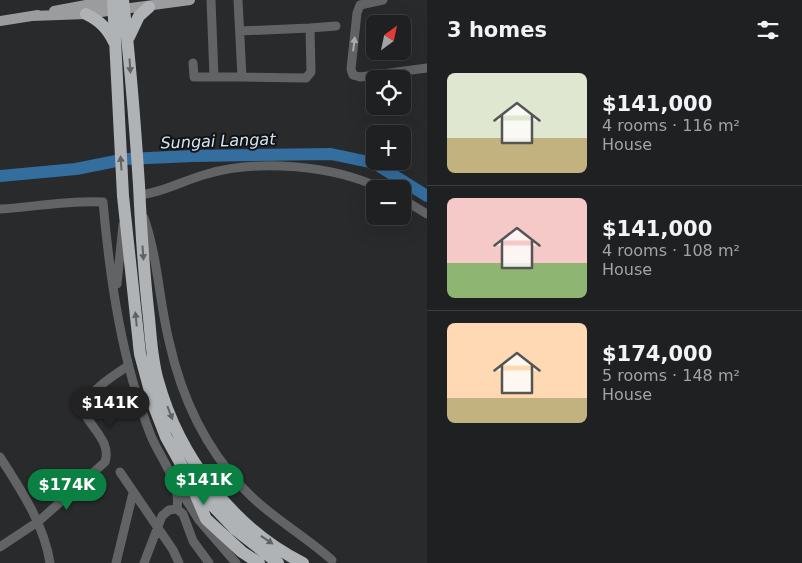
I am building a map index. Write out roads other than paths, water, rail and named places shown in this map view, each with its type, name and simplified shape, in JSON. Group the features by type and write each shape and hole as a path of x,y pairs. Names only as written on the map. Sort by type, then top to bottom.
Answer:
{"highway":[{"path":"117,4 135,130 152,347 158,381 171,417 190,457 218,495 255,532 303,563"},
{"path":"149,7 139,16 122,43 119,130 124,211 140,354 154,406 166,437 192,484 206,519 242,552 259,563"},
{"path":"86,14 98,20 122,43"},
{"path":"192,484 235,529 278,563"}],"main road":[{"path":"0,21 117,4 149,7 190,0"},
{"path":"32,16 86,14 117,4"}],"street":[{"path":"211,0 214,77"},
{"path":"238,0 242,77"},
{"path":"383,0 360,5 357,13 351,69 353,75 360,77 427,68"},
{"path":"240,31 336,26"},
{"path":"193,63 194,77 306,78 311,72 310,28"},
{"path":"332,560 250,495 218,457 197,426 164,342 153,245 139,196 155,194 175,184 228,168 258,164 288,166 351,177 366,183"},
{"path":"0,209 33,208 74,202 103,202 109,262 117,304 129,349 128,366 143,413 161,458 176,484 178,509 183,514 193,541 209,563"},
{"path":"411,204 427,214"},
{"path":"117,304 118,258 124,211"},
{"path":"0,547 39,521 105,462 107,455 105,446 82,408 106,382 128,366"},
{"path":"0,457 29,509 39,521 47,544 50,563"},
{"path":"161,458 199,520 236,563"},
{"path":"120,472 158,526 178,557 179,563"},
{"path":"116,563 133,493"},
{"path":"144,563 158,526 166,512 178,509"}],"waterway":[{"name":"Sungai Langat","path":"0,176 76,169 126,159 331,154 374,163 427,196"}],"tunnel":[{"path":"133,348 160,343"}]}
